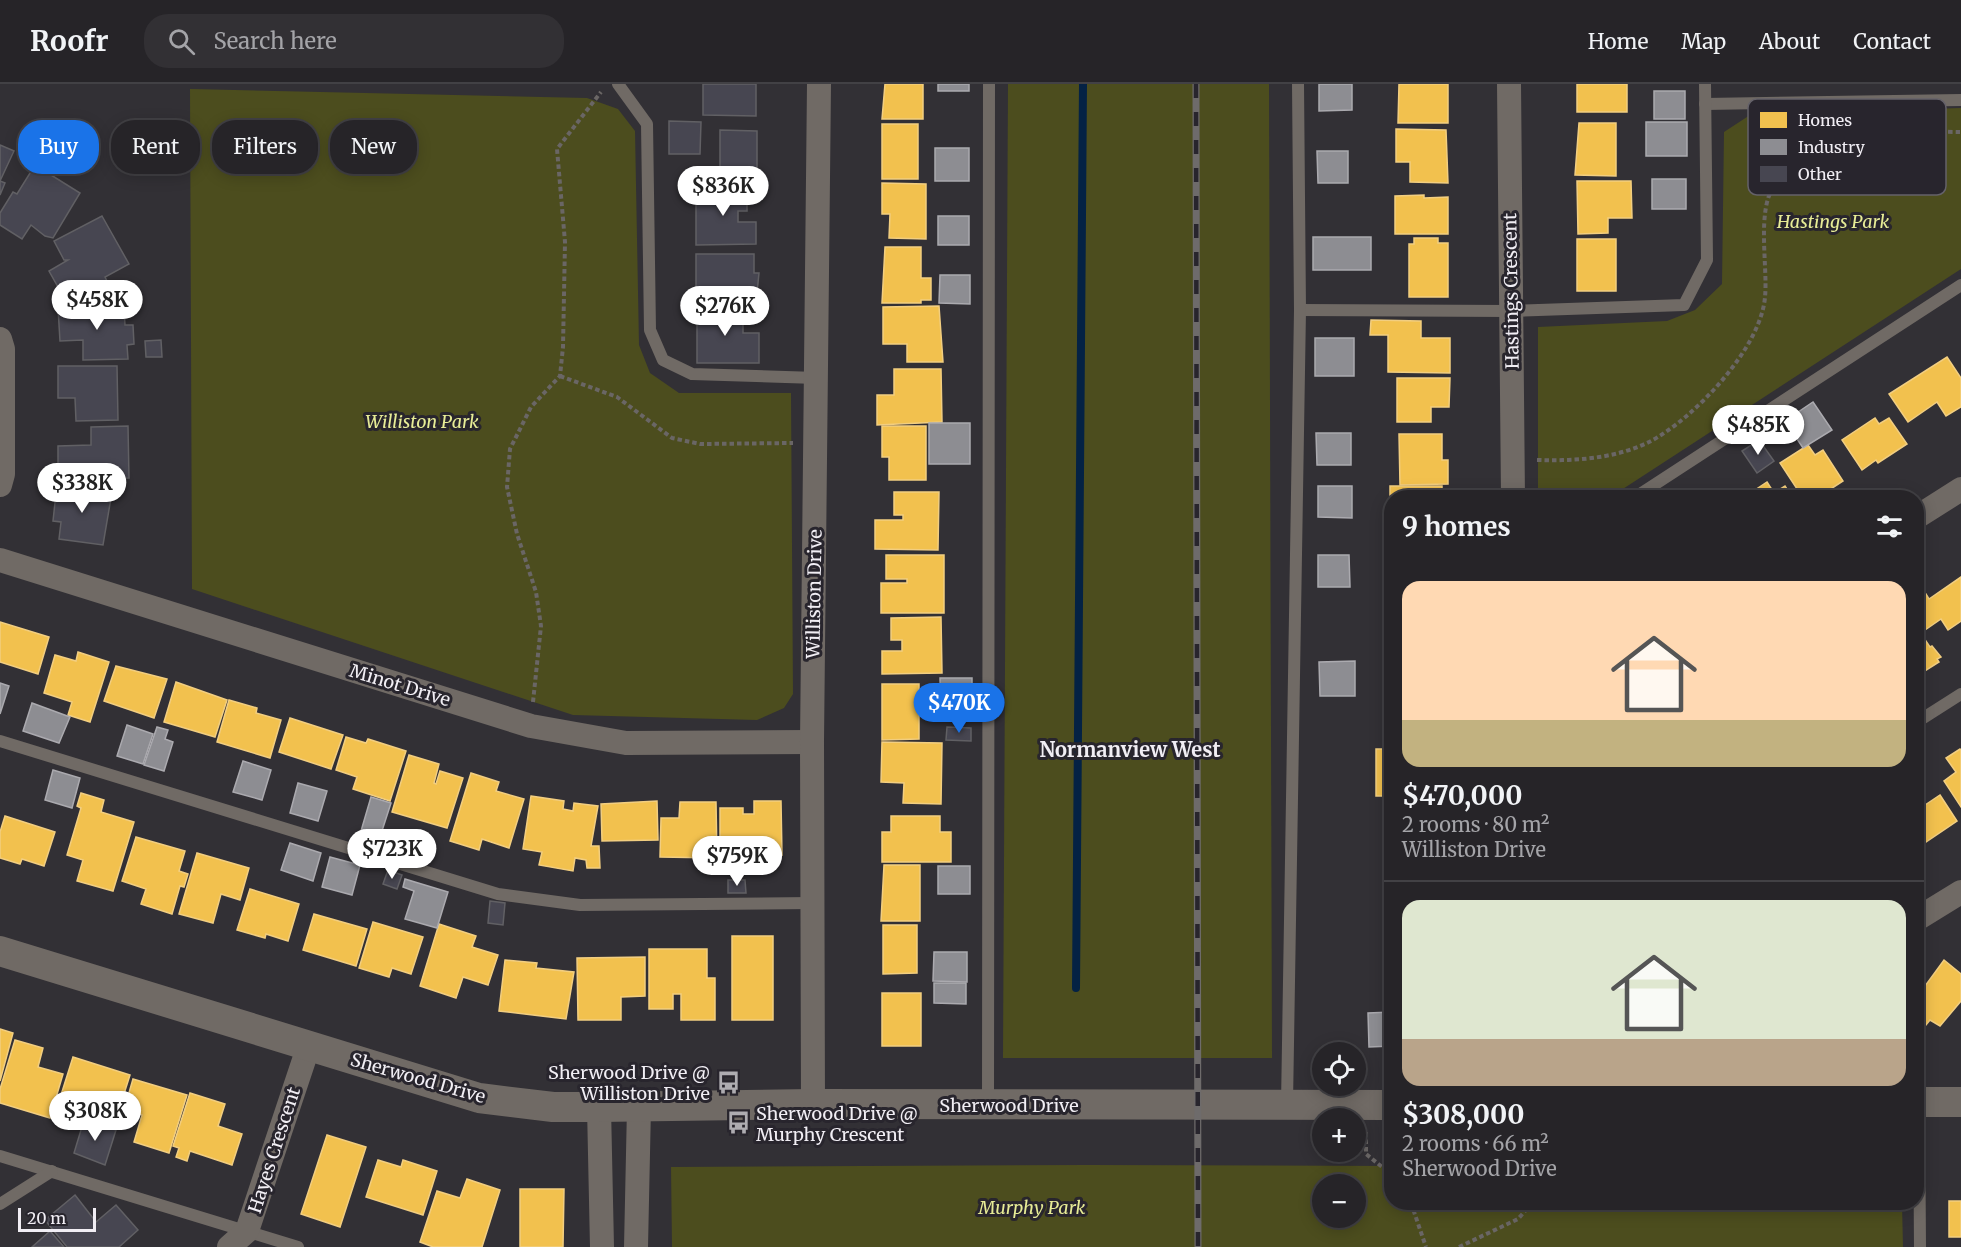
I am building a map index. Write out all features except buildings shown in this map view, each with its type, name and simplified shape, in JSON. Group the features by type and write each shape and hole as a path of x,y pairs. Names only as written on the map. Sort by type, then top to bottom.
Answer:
{"street":[{"name":"Williston Drive","path":"813,1104 812,742 819,84"},
{"name":"Hastings Crescent","path":"1509,84 1513,490"},
{"path":"0,339 3,361 3,474 0,485"},
{"path":"1924,513 1961,489"},
{"name":"Minot Drive","path":"0,560 531,726 626,743 812,742"},
{"path":"1924,915 1961,892"},
{"name":"Sherwood Drive","path":"0,951 479,1098 553,1107 813,1104 1379,1105"},
{"name":"Hayes Crescent","path":"238,1239 309,1045"},
{"path":"1924,1102 1961,1102"},
{"path":"599,1107 602,1247"},
{"path":"636,1247 639,1107"}],"lane":[{"path":"618,84 646,124 650,330 663,360 692,374 817,378"},
{"path":"988,1105 989,84"},
{"path":"1287,1104 1300,310 1298,84"},
{"path":"1300,310 1511,311 1684,305 1707,260 1705,84"},
{"path":"1946,100 1961,100"},
{"path":"1705,104 1748,103"},
{"path":"1646,490 1961,285"},
{"path":"1924,718 1961,694"},
{"path":"0,741 498,894 580,905 813,903"},
{"path":"0,1155 52,1171 238,1239 298,1247"},
{"path":"0,1204 52,1171"},
{"path":"1919,1210 1920,1247"}],"path":[{"path":"531,726 541,626 536,592 517,534 507,487 510,449 531,407 560,376 563,347 564,242 556,150 607,84"},
{"path":"1946,132 1961,132"},
{"path":"1513,459 1572,461 1612,455 1649,441 1684,417 1714,389 1740,359 1758,326 1765,298 1765,207 1770,195"},
{"path":"560,376 617,397 672,438 700,444 816,442"},
{"path":"1379,1105 1366,1154 1384,1169"},
{"path":"1413,1210 1426,1247"},
{"path":"1459,1247 1518,1219 1526,1210"}],"green space":[{"path":"1008,84 1269,84 1272,1058 1003,1058"},
{"name":"Williston Park","path":"190,89 587,98 618,109 635,131 639,345 650,373 679,393 791,393 793,694 784,708 757,720 573,715 192,589 190,174 200,174 200,120 190,120"},
{"name":"Hastings Park","path":"1946,108 1961,108 1961,269 1621,490 1538,490 1538,327 1667,321 1695,310 1722,284 1724,132 1748,116 1748,195 1946,195"},
{"name":"Murphy Park","path":"1384,1166 1384,1210 1902,1210 1903,1247 672,1247 671,1167"}],"waterway":[{"path":"1076,988 1083,84"}],"railway":[{"path":"1196,84 1198,1247"}],"place":[{"name":"Sherwood Drive @ Williston Drive","path":"728,1082"},
{"name":"Sherwood Drive @ Murphy Crescent","path":"738,1123"}],"district":[{"name":"Normanview West","path":"1130,749"}]}
